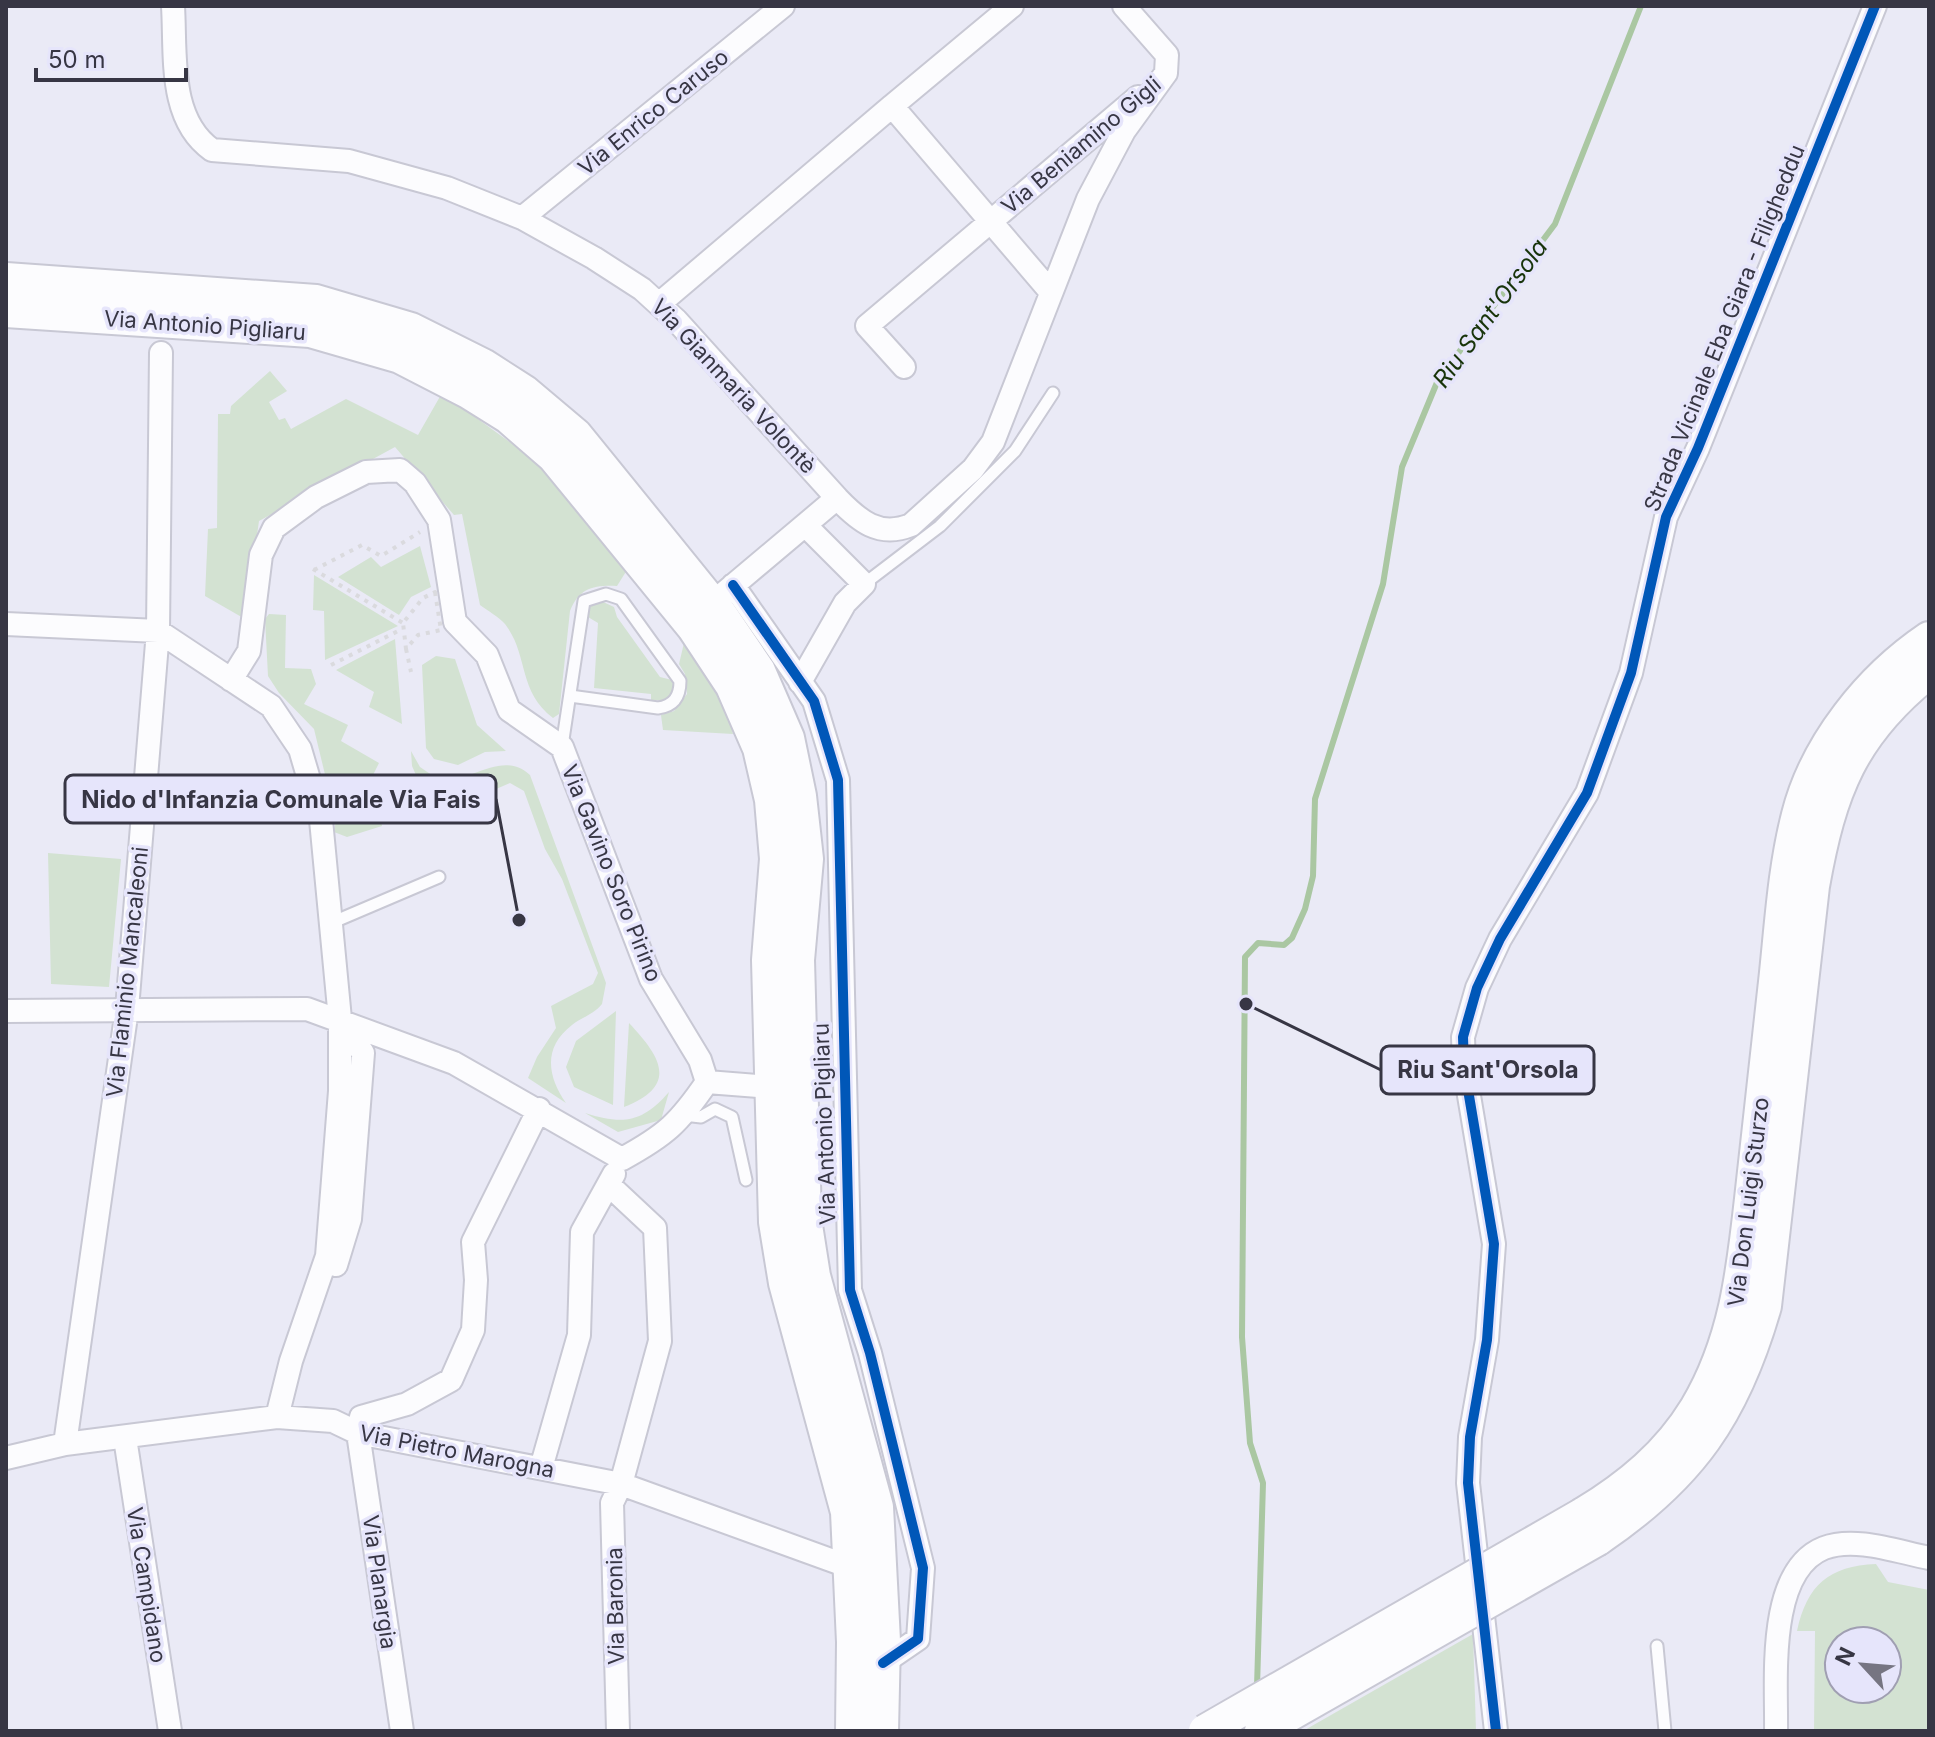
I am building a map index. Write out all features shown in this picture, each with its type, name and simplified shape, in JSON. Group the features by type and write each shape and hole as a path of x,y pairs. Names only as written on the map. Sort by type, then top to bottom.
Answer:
{"main road":[{"name":"Via Antonio Pigliaru","path":"6,279 316,301 411,329 483,365 525,392 576,435 722,594 788,738 800,796 807,859 798,960 805,1219 814,1276 877,1507 883,1663 882,1731"},
{"name":"Via Antonio Pigliaru","path":"6,311 310,331 400,357 468,392 508,417 554,457 693,627 732,686 759,748 771,800 776,859 768,960 775,1222 785,1283 847,1512 852,1731"},
{"name":"Via Don Luigi Sturzo","path":"1261,1731 1591,1527 1624,1489 1652,1464 1696,1408 1713,1376 1738,1300 1786,882 1799,813 1822,754 1851,712 1891,668 1929,638"},
{"name":"Via Don Luigi Sturzo","path":"1205,1731 1591,1527 1640,1510 1697,1453 1719,1422 1753,1348 1765,1306 1813,886 1824,820 1846,767 1872,728 1929,672"}],"street":[{"name":"Via Gianmaria Volontè","path":"173,6 179,96 183,114 195,138 212,150 349,161 447,188 522,218 594,258 659,304 837,498"},
{"name":"Via Enrico Caruso","path":"522,218 783,6"},
{"path":"659,304 1012,6"},
{"path":"1124,6 1167,55 1166,73"},
{"name":"Strada Vicinale Eba Giara - Filigheddu","path":"1496,1731 1468,1483 1470,1437 1487,1340 1494,1244 1464,1066 1463,1037 1477,988 1500,939 1587,793 1631,673 1666,517 1698,448 1875,6"},
{"name":"Via Beniamino Gigli","path":"904,367 867,326 1166,73"},
{"name":"Via Beniamino Gigli","path":"837,498 857,519 891,532 911,525 973,469 993,442 1074,230 1111,153 1166,73"},
{"name":"Via Beniamino Gigli","path":"892,106 1050,291"},
{"name":"Via Flaminio Mancaleoni","path":"65,1444 127,1009 158,631 161,353"},
{"name":"Via Gavino Soro Pirino","path":"231,680 249,651 261,555 274,528 316,497 366,472 400,470 415,483 439,520 455,622 487,655 509,710 562,747 651,979 700,1060 707,1082"},
{"path":"722,594 837,498"},
{"path":"800,682 845,603 864,584 805,525"},
{"name":"Via Antonio Pigliaru","path":"722,594 814,701 838,780 850,1290 870,1353 923,1568 918,1639 883,1663"},
{"path":"6,624 158,631 271,706 300,749 321,820 340,1019 340,1091 327,1256 291,1361 277,1417"},
{"path":"6,1011 307,1009 454,1063 622,1159"},
{"path":"541,1468 579,1335 582,1232 622,1159 662,1138 684,1115 707,1082 771,1087"},
{"path":"358,1433 361,1417 407,1404 451,1380 473,1330 476,1280 473,1242 539,1109"},
{"name":"Via Baronia","path":"609,1185 655,1228 660,1341 621,1484 612,1503 618,1731"},
{"name":"Via Pietro Marogna","path":"6,1458 65,1444 277,1417 333,1421 358,1433 621,1484 850,1567"},
{"name":"Via Planargia","path":"358,1433 402,1731"},
{"name":"Via Campidano","path":"125,1438 170,1731"},
{"path":"1776,1731 1778,1619 1799,1568 1824,1548 1863,1545 1929,1558"}],"lane":[{"path":"864,584 940,526 1015,451 1053,393"},
{"path":"562,747 580,609 584,601 606,594 621,599 680,681 680,690 668,707 570,696"},
{"path":"331,923 439,877"},
{"path":"684,1115 701,1117 715,1109 732,1117 746,1180"},
{"path":"1657,1646 1665,1731"}],"path":[{"path":"411,672 402,626 313,569 362,545 381,556 439,520"},
{"path":"331,665 402,626 423,598 435,592 441,630 418,635 406,649"}],"green space":[{"path":"270,371 287,391 269,402 279,420 285,418 291,429 346,399 418,435 442,393 533,459 627,570 617,586 588,590 578,597 570,611 559,714 553,718 534,696 512,636 503,621 480,605 462,514 454,515 395,447 259,521 245,619 205,596 208,529 217,528 218,414 230,414 231,406"},
{"path":"420,546 431,587 411,597 399,615 338,577 371,557 381,567"},
{"path":"314,575 398,626 325,660 324,611 313,610"},
{"path":"601,601 614,607 617,617 660,677 672,680 674,688 668,700 651,700 651,694 594,688 598,623 588,617 586,610 591,603"},
{"path":"269,614 286,615 285,668 311,669 316,684 304,704 348,725 341,741 379,763 372,777 382,826 347,837 334,832 336,820 314,729 279,693 268,676 265,619"},
{"path":"395,639 402,724 369,707 374,692 336,670"},
{"path":"684,643 720,697 733,734 663,730 661,715 674,711 687,694 685,674 679,664"},
{"path":"436,656 455,659 477,725 506,751 485,752 458,765 434,759 426,748 422,665"},
{"path":"411,751 420,767 442,782 509,765 530,775 606,983 602,1004 562,1034 552,1053 552,1073 566,1103 528,1078 537,1057 556,1028 551,1006 593,984 598,973 524,791 510,783 434,816 412,766"},
{"path":"48,853 121,859 109,987 51,984"},
{"path":"616,1011 613,1105 574,1087 566,1067 576,1041"},
{"path":"629,1023 649,1047 659,1069 653,1089 624,1107"},
{"path":"669,1092 661,1120 618,1132 585,1113 610,1119 631,1119 650,1110"},
{"path":"1876,1564 1888,1582 1929,1590 1929,1731 1814,1731 1815,1631 1797,1631 1801,1615 1814,1590 1833,1574"},
{"path":"1473,1634 1476,1731 1303,1731"}],"waterway":[{"name":"Riu Sant'Orsola","path":"1257,1687 1263,1483 1250,1443 1242,1337 1245,957 1258,943 1284,945 1292,938 1305,909 1313,876 1315,799 1383,584 1402,467 1438,380 1555,224 1641,6"}],"cycle path":[{"path":"1496,1731 1468,1483 1470,1437 1487,1340 1494,1244 1464,1066 1463,1037 1477,988 1500,939 1587,793 1631,673 1666,517 1698,448 1875,6"},
{"path":"733,585 814,701 838,780 850,1290 870,1353 923,1568 918,1639 883,1663"}],"place":[{"name":"Nido d'Infanzia Comunale Via Fais","path":"519,920"},
{"name":"Riu Sant'Orsola","path":"1246,1004"}]}
